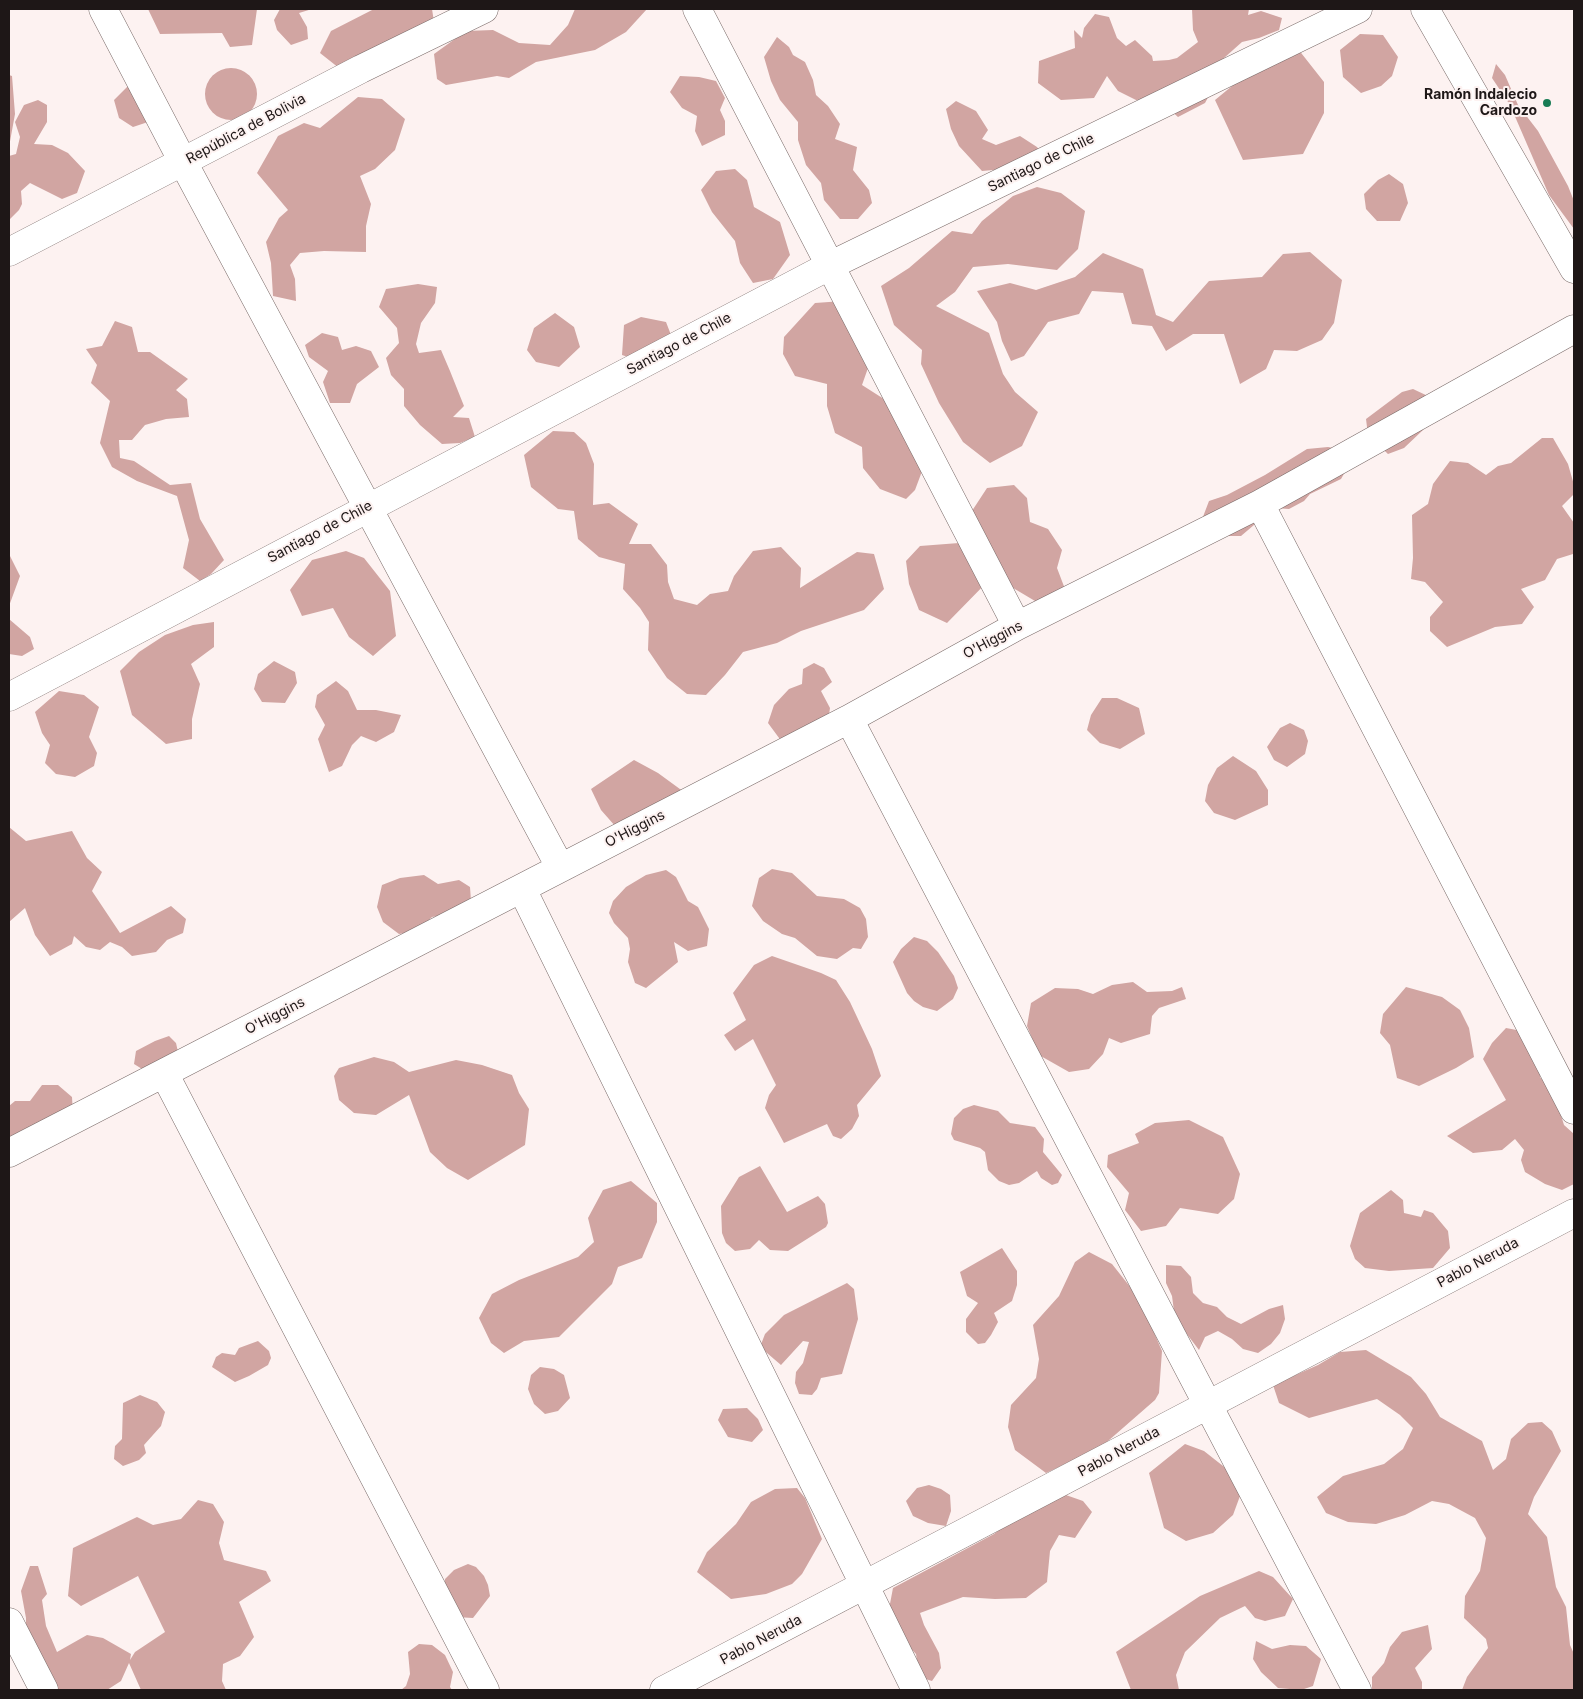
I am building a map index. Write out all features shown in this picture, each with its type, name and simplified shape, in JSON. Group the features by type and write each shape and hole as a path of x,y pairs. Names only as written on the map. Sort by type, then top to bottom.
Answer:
{"street":[{"path":"103,9 560,867"},
{"name":"República de Bolivia","path":"9,252 361,69 484,9"},
{"path":"697,9 1017,626"},
{"name":"Santiago de Chile","path":"9,697 830,265 1358,9"},
{"path":"1425,9 1574,269"},
{"name":"O'Higgins","path":"9,1153 849,719 1017,626 1260,504 1574,329"},
{"path":"1260,504 1574,1110"},
{"path":"849,719 1357,1690"},
{"path":"522,888 916,1690"},
{"path":"164,1073 485,1690"},
{"name":"Pablo Neruda","path":"664,1690 1574,1212"},
{"path":"9,1622 44,1690"}],"shaded area":[{"path":"148,9 257,9 252,45 230,47 222,33 160,34"},
{"path":"280,9 312,9 299,13 307,27 308,39 291,45 277,30 274,20"},
{"path":"374,9 432,9 434,22 344,72 320,53 331,31"},
{"path":"575,9 647,9 626,32 595,50 536,62 509,78 497,76 446,85 437,79 434,54 466,31 493,30 519,43 550,45 568,25"},
{"path":"1192,9 1249,9 1248,15 1261,11 1282,18 1279,30 1242,42 1224,58 1224,68 1205,103 1178,117 1158,99 1136,100 1118,91 1107,76 1094,98 1061,100 1038,83 1039,61 1075,48 1074,30 1082,38 1084,28 1095,14 1109,17 1117,38 1126,46 1135,40 1152,56 1153,61 1177,58 1198,42 1193,30"},
{"path":"1360,34 1383,35 1398,57 1392,76 1381,86 1361,93 1343,77 1340,50"},
{"path":"777,37 789,47 793,55 805,62 813,80 816,95 828,106 840,124 835,139 857,147 853,170 869,190 872,203 858,219 840,219 824,200 821,183 806,165 798,140 798,122 780,100 771,81 764,57"},
{"path":"1298,49 1324,82 1324,113 1303,154 1243,160 1215,100 1265,59"},
{"path":"1496,64 1505,75 1518,105 1538,131 1568,186 1574,201 1574,229 1549,195 1510,105 1492,78"},
{"path":"231,68 241,70 249,76 255,84 257,94 255,104 249,112 241,118 231,120 221,118 213,112 207,104 205,94 207,84 213,76 221,70"},
{"path":"9,75 12,76 15,114 9,147"},
{"path":"680,76 699,77 716,81 725,98 720,110 725,121 725,135 702,146 695,131 697,116 682,108 670,92"},
{"path":"129,85 148,122 133,127 119,118 114,100"},
{"path":"358,97 382,99 405,119 395,150 375,169 360,176 371,204 366,226 366,252 324,251 300,253 290,265 295,279 296,301 273,296 271,263 266,242 279,218 288,210 257,173 278,136 304,123 320,128"},
{"path":"38,100 47,105 47,122 34,144 52,145 68,153 85,171 77,193 62,199 30,183 21,191 22,204 9,220 9,156 16,154 20,137 15,122 24,105"},
{"path":"956,101 976,111 988,130 982,139 996,145 1020,136 1037,147 1049,165 982,171 959,146 951,129 946,109"},
{"path":"735,169 747,180 754,207 780,222 790,255 773,279 753,283 740,263 735,241 712,212 701,190 716,171"},
{"path":"1389,174 1403,184 1408,203 1400,221 1377,221 1366,209 1364,194 1378,180"},
{"path":"1037,187 1061,193 1085,211 1078,249 1057,270 1008,264 973,267 955,292 936,306 989,333 1003,374 1015,392 1038,412 1022,446 990,463 963,442 939,403 921,364 922,350 894,325 881,286 909,268 952,231 972,234 982,221 1013,196"},
{"path":"1310,252 1342,280 1334,323 1322,340 1297,351 1274,350 1266,369 1240,384 1224,334 1193,334 1166,351 1152,326 1132,324 1123,293 1092,291 1079,314 1048,322 1024,356 1011,361 1002,341 997,322 977,291 1010,283 1036,290 1075,277 1103,253 1143,269 1156,315 1173,322 1209,281 1262,277 1283,254"},
{"path":"418,284 437,287 435,303 421,323 416,344 419,353 441,350 464,406 453,417 469,418 475,437 460,443 442,444 420,425 404,406 404,389 391,375 386,358 399,343 397,328 379,307 386,289"},
{"path":"843,301 868,368 862,385 887,401 894,418 916,442 924,466 915,490 906,499 880,489 863,468 862,447 835,433 827,406 827,384 795,376 783,354 784,337 815,303"},
{"path":"555,313 574,327 580,347 559,367 536,362 527,350 534,328"},
{"path":"641,317 666,322 671,335 634,359 622,355 624,325"},
{"path":"115,321 132,327 138,352 150,352 188,379 176,390 187,399 189,417 166,419 145,425 132,440 119,440 120,458 134,461 170,485 191,483 200,519 224,560 211,574 200,581 183,568 189,540 177,496 137,481 112,467 100,443 110,401 91,383 97,365 86,349 102,346"},
{"path":"322,333 338,337 342,350 356,346 371,351 379,367 357,384 350,403 330,403 323,382 328,371 309,357 305,345"},
{"path":"1413,389 1430,397 1423,430 1404,448 1388,454 1368,435 1366,419 1402,392"},
{"path":"553,431 574,432 586,443 594,464 593,505 609,503 638,524 629,544 651,544 667,565 668,582 674,599 697,605 710,594 728,591 734,576 753,551 781,547 801,568 800,588 857,552 874,554 884,589 864,610 801,631 777,643 743,652 706,695 687,694 667,678 648,650 649,622 640,608 623,589 625,564 599,557 578,539 574,511 558,509 531,487 524,455"},
{"path":"1542,438 1553,438 1568,464 1574,485 1574,494 1562,506 1574,523 1573,554 1557,559 1545,580 1521,589 1534,607 1522,624 1495,627 1447,647 1430,631 1430,617 1443,602 1425,582 1411,579 1413,558 1412,515 1428,504 1433,484 1450,461 1468,463 1486,475 1498,466 1511,463"},
{"path":"1328,447 1344,450 1345,472 1341,479 1310,494 1304,501 1289,509 1274,508 1241,536 1217,536 1201,522 1209,501 1227,495 1265,475 1307,449"},
{"path":"1014,485 1027,498 1030,522 1048,529 1062,550 1057,568 1073,610 1056,620 1035,601 993,576 947,623 919,610 909,584 906,561 920,546 972,542 968,517 987,488"},
{"path":"346,551 364,558 390,591 396,636 373,656 349,637 333,608 302,616 290,590 312,560"},
{"path":"9,554 20,576 9,606"},
{"path":"9,619 30,637 34,649 22,656 9,654"},
{"path":"214,622 214,647 191,664 200,684 192,719 192,739 166,744 132,715 120,671 139,652 165,635 193,625"},
{"path":"274,661 295,672 297,683 285,703 262,702 254,689 258,674"},
{"path":"814,663 824,668 832,682 821,691 830,708 828,721 782,742 768,723 774,705 789,689 802,684 803,669"},
{"path":"336,681 348,691 357,710 376,710 401,715 394,732 376,742 361,736 352,745 342,766 329,772 318,739 325,725 315,707 317,695"},
{"path":"59,691 84,695 99,707 89,737 97,753 94,766 75,777 56,774 45,763 50,745 42,733 35,712"},
{"path":"1102,698 1117,698 1139,708 1145,734 1120,749 1100,743 1087,730 1091,715"},
{"path":"1290,723 1304,730 1308,741 1305,754 1287,767 1274,760 1267,747 1280,728"},
{"path":"1233,756 1256,771 1268,790 1268,805 1235,820 1214,813 1205,801 1208,785 1217,768"},
{"path":"634,760 658,773 684,792 681,820 657,834 623,835 601,810 591,789"},
{"path":"9,827 26,841 72,831 87,858 102,872 92,891 120,933 171,906 186,919 183,933 167,940 156,952 132,956 122,947 110,942 100,950 86,947 74,936 72,944 50,956 35,935 25,908 9,922"},
{"path":"772,869 792,873 817,896 844,899 860,908 866,919 868,937 861,949 853,948 837,959 817,956 795,938 782,934 763,921 752,906 759,878"},
{"path":"666,870 676,877 688,901 698,907 709,929 707,946 688,951 674,942 678,962 646,988 635,983 628,962 630,949 628,938 614,923 609,913 613,901 626,887 646,875"},
{"path":"424,875 438,884 459,880 470,887 471,901 455,913 432,917 417,931 399,934 383,922 377,907 382,885 400,878"},
{"path":"914,937 927,941 938,952 954,976 958,988 953,999 937,1011 923,1007 914,1001 907,993 893,962 901,949"},
{"path":"772,956 836,980 850,1002 872,1049 881,1076 857,1105 859,1116 852,1129 841,1139 833,1136 827,1124 784,1143 765,1108 769,1095 776,1085 753,1039 735,1051 724,1035 746,1020 733,993 754,965"},
{"path":"1133,982 1147,992 1172,991 1182,987 1186,999 1159,1008 1152,1016 1150,1034 1121,1043 1109,1038 1103,1054 1089,1069 1069,1072 1039,1055 1027,1026 1031,1003 1055,988 1078,989 1093,994 1112,985"},
{"path":"1406,987 1442,997 1460,1010 1469,1028 1474,1057 1419,1086 1397,1078 1390,1045 1380,1033 1383,1014"},
{"path":"1506,1028 1522,1031 1541,1066 1540,1077 1554,1093 1564,1125 1574,1134 1574,1184 1562,1190 1545,1184 1525,1172 1521,1160 1524,1150 1515,1139 1502,1150 1473,1153 1447,1136 1506,1100 1483,1059 1492,1043"},
{"path":"169,1036 176,1043 178,1052 147,1072 134,1064 136,1051"},
{"path":"374,1057 394,1062 409,1072 456,1060 482,1065 512,1075 519,1093 529,1109 525,1145 468,1180 447,1168 430,1152 409,1095 376,1115 354,1113 339,1100 334,1076 339,1068"},
{"path":"42,1085 58,1085 72,1097 73,1114 9,1142 9,1106 15,1101 30,1101"},
{"path":"974,1105 998,1111 1010,1123 1035,1127 1044,1139 1043,1152 1062,1175 1058,1183 1052,1185 1041,1178 1037,1171 1019,1183 1009,1185 999,1181 988,1170 985,1152 980,1148 954,1140 951,1134 954,1118 963,1109"},
{"path":"1189,1120 1223,1137 1240,1174 1234,1199 1218,1214 1180,1208 1166,1226 1141,1231 1125,1210 1129,1193 1107,1167 1108,1155 1139,1143 1135,1134 1155,1123"},
{"path":"760,1166 787,1212 818,1196 825,1204 828,1223 826,1227 788,1251 770,1250 759,1240 750,1249 735,1251 726,1243 722,1233 721,1206 739,1177"},
{"path":"631,1181 657,1203 657,1222 642,1258 618,1267 612,1284 559,1337 524,1341 504,1353 491,1343 479,1318 492,1294 519,1280 578,1257 594,1242 588,1218 603,1190"},
{"path":"1391,1190 1403,1200 1404,1213 1421,1217 1424,1210 1433,1213 1448,1231 1450,1248 1433,1268 1389,1271 1365,1268 1355,1259 1350,1246 1360,1213"},
{"path":"1002,1248 1017,1271 1017,1285 1012,1301 994,1313 998,1322 991,1335 985,1343 978,1344 966,1332 966,1319 978,1303 967,1296 960,1272"},
{"path":"1089,1252 1112,1264 1131,1288 1149,1321 1162,1351 1159,1393 1155,1400 1100,1448 1046,1473 1015,1450 1008,1427 1011,1405 1036,1378 1039,1359 1033,1325 1059,1296 1075,1262"},
{"path":"1166,1265 1181,1266 1191,1277 1193,1293 1203,1303 1217,1307 1227,1317 1241,1324 1269,1309 1283,1305 1285,1319 1280,1333 1271,1344 1258,1353 1243,1349 1232,1339 1218,1331 1205,1337 1199,1350 1180,1325 1174,1311 1172,1296 1166,1283"},
{"path":"847,1283 854,1289 858,1319 842,1374 821,1378 817,1389 812,1395 799,1394 795,1383 796,1372 803,1363 809,1342 803,1341 781,1365 760,1347 765,1334 784,1315"},
{"path":"258,1341 269,1351 271,1358 268,1365 249,1376 235,1382 212,1367 216,1357 222,1353 235,1355 239,1348"},
{"path":"1366,1350 1411,1377 1426,1394 1440,1417 1482,1441 1493,1470 1506,1459 1511,1439 1528,1423 1542,1422 1552,1431 1561,1451 1534,1497 1528,1514 1547,1537 1556,1587 1566,1607 1570,1645 1574,1654 1574,1690 1462,1690 1467,1677 1488,1648 1486,1639 1464,1618 1465,1596 1480,1571 1486,1538 1475,1518 1449,1504 1432,1501 1405,1515 1376,1524 1348,1522 1326,1513 1317,1497 1343,1476 1384,1464 1403,1449 1413,1428 1400,1415 1377,1399 1309,1418 1279,1403 1273,1385 1318,1365 1340,1352"},
{"path":"540,1367 554,1369 564,1375 570,1398 558,1411 545,1414 534,1404 528,1389 531,1375"},
{"path":"140,1395 157,1402 165,1412 161,1426 144,1445 146,1453 139,1460 123,1466 114,1459 115,1446 122,1439 123,1403"},
{"path":"747,1408 758,1419 763,1430 752,1442 728,1437 718,1420 723,1409"},
{"path":"1185,1444 1204,1451 1237,1477 1240,1496 1233,1515 1213,1533 1186,1541 1164,1528 1149,1473"},
{"path":"929,1485 941,1489 950,1495 951,1511 946,1526 928,1523 913,1516 906,1501 917,1488"},
{"path":"797,1488 805,1498 822,1539 802,1574 792,1584 766,1594 731,1599 697,1572 707,1552 736,1524 751,1502 775,1489"},
{"path":"1063,1494 1083,1501 1092,1512 1075,1538 1059,1535 1050,1551 1047,1582 1026,1598 963,1597 920,1613 924,1625 939,1653 941,1668 932,1681 919,1677 916,1654 898,1635 889,1609 893,1588 994,1534 1028,1508"},
{"path":"198,1500 213,1504 224,1522 219,1543 224,1560 266,1571 271,1581 239,1602 254,1637 240,1656 223,1664 222,1681 226,1690 141,1690 129,1663 121,1681 107,1690 48,1690 26,1653 26,1618 21,1591 30,1566 38,1566 47,1594 42,1600 46,1626 57,1652 87,1635 103,1638 131,1654 130,1660 135,1652 165,1632 138,1576 81,1606 68,1596 73,1548 137,1517 153,1525 181,1519"},
{"path":"468,1564 476,1567 484,1576 490,1596 473,1618 456,1617 444,1592 445,1579 454,1570"},
{"path":"1259,1571 1273,1577 1293,1599 1285,1616 1265,1621 1255,1618 1245,1606 1220,1618 1185,1652 1176,1675 1179,1690 1131,1690 1116,1652 1200,1596"},
{"path":"1428,1625 1432,1649 1415,1668 1422,1682 1422,1690 1372,1690 1372,1677 1384,1663 1390,1647 1402,1632"},
{"path":"1256,1641 1272,1649 1290,1645 1306,1646 1321,1659 1313,1686 1301,1690 1278,1688 1261,1672 1253,1659"},
{"path":"419,1644 432,1645 445,1655 453,1672 450,1687 452,1690 401,1690 406,1686 410,1674 408,1652"}],"place":[{"name":"Ramón Indalecio Cardozo","path":"1547,103"}]}
